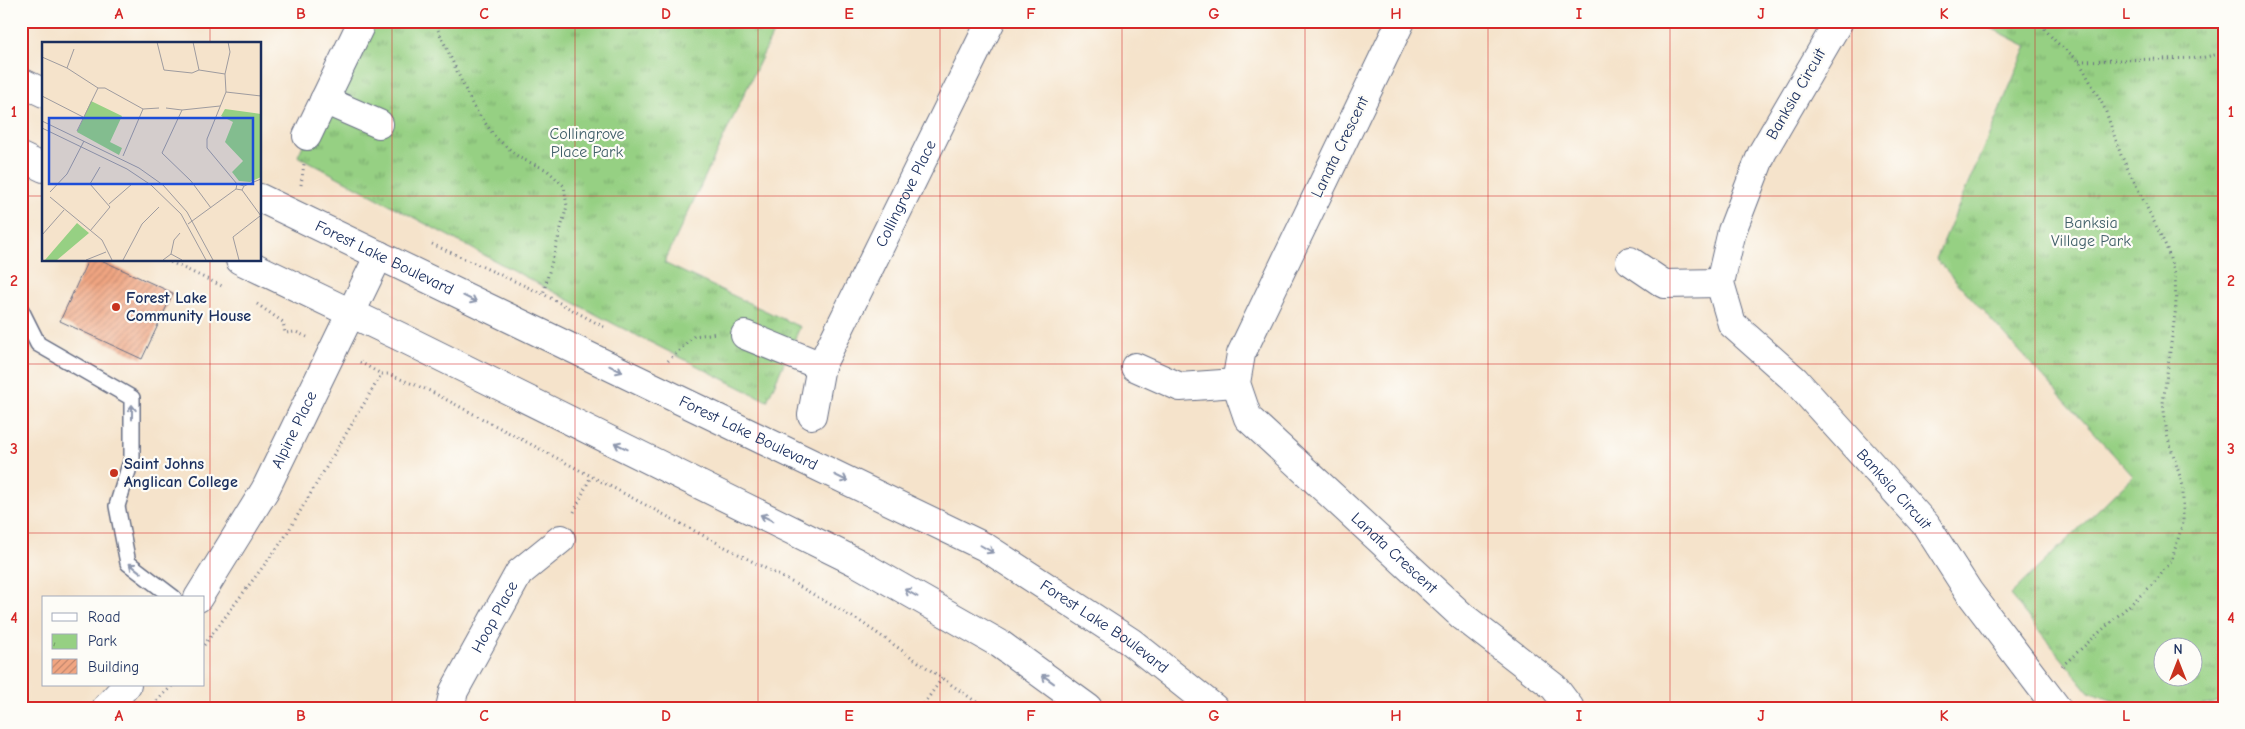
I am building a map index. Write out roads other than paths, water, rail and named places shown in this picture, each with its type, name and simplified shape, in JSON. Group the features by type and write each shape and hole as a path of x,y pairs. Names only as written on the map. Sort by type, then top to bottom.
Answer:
{"street":[{"path":"307,136 359,28 360,21"},
{"name":"Collingrove Place","path":"812,415 821,366 992,21"},
{"name":"Lanata Crescent","path":"1401,21 1241,354 1236,383 1248,418 1462,616 1554,686 1570,708"},
{"name":"Banksia Circuit","path":"1839,21 1762,153 1732,231 1720,283 1732,324 1795,380 1926,525 1969,592 2057,708"},
{"path":"21,82 42,92"},
{"path":"324,100 379,124"},
{"path":"21,157 42,167"},
{"name":"Forest Lake Boulevard","path":"261,198 985,547 1131,642 1214,708"},
{"name":"Alpine Place","path":"199,596 265,490 378,255"},
{"path":"1630,260 1664,284 1720,283"},
{"path":"242,261 856,562 1000,644 1088,708"},
{"path":"745,335 821,366"},
{"path":"1135,367 1180,386 1236,383"},
{"name":"Hoop Place","path":"450,708 454,691 519,573 561,539"},
{"path":"106,708 125,686"}],"lane":[{"path":"21,310 38,344 132,398 132,458 117,506 128,563 171,596"}],"place":[{"name":"Forest Lake Community House","path":"116,307"},
{"name":"Saint Johns Anglican College","path":"114,473"}],"park label":[{"name":"Collingrove Place Park","path":"587,143"},
{"name":"Banksia Village Park","path":"2091,232"}]}
